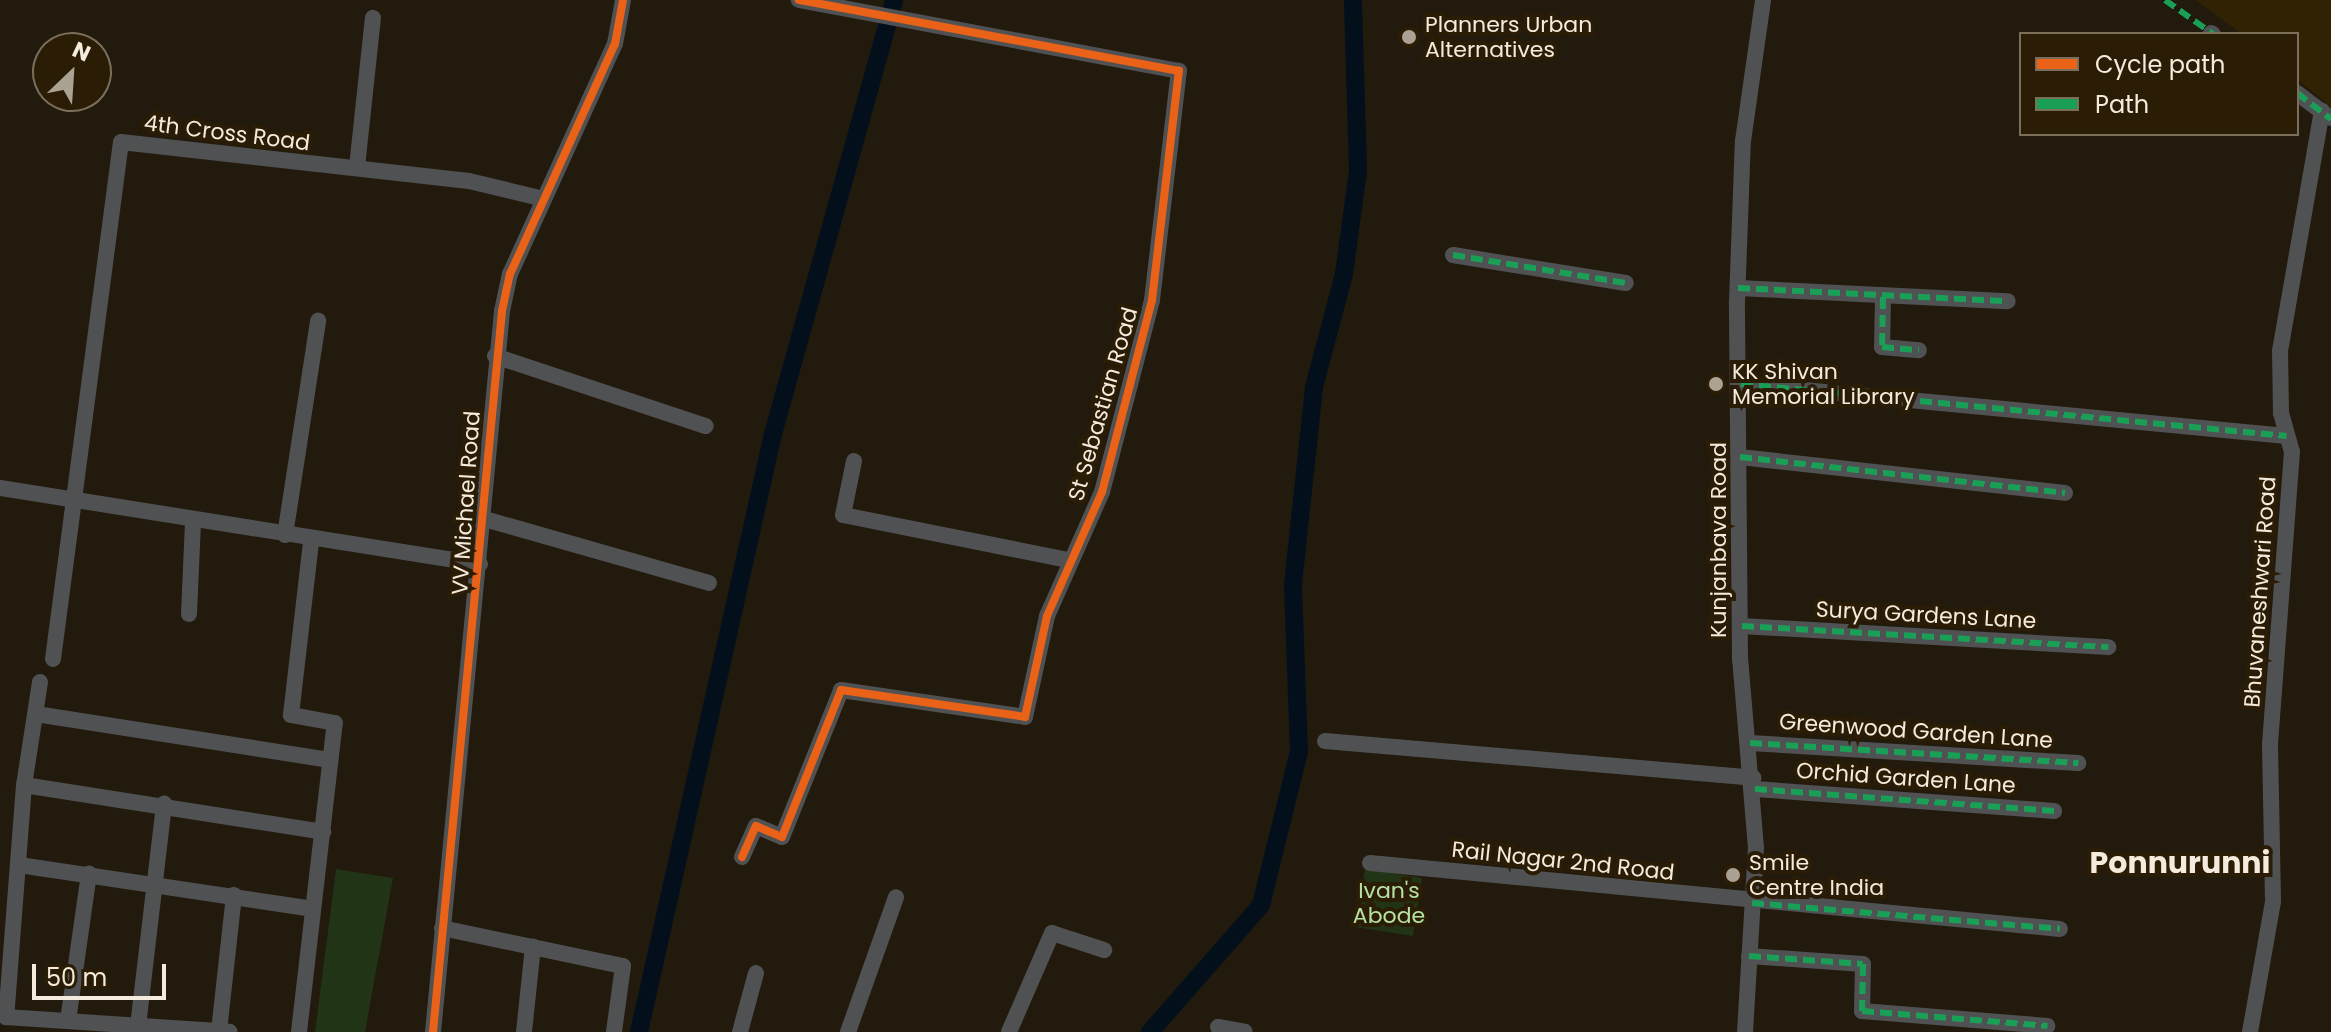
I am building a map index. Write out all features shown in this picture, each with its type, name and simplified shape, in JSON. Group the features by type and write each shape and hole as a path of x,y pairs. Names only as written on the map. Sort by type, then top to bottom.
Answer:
{"street":[{"name":"VV Michael Road","path":"433,1032 480,564 495,356 510,274 615,44 623,0"},
{"name":"St Sebastian Road","path":"742,857 756,826 782,837 841,690 1025,717 1047,616 1069,560 1102,492 1152,300 1179,71 886,21 799,0"},
{"name":"Kunjanbava Road","path":"1745,1032 1754,783 1742,626 1738,288 1743,141 1763,0"},
{"path":"357,167 373,18"},
{"path":"2299,95 2326,115"},
{"name":"Bhuvaneshwari Road","path":"2250,1032 2273,901 2270,756 2291,509 2280,351 2326,115"},
{"name":"4th Cross Road","path":"75,502 121,142 357,167 544,199"},
{"path":"1453,255 1626,283"},
{"path":"1738,288 2008,301"},
{"path":"1883,297 1882,347 1919,350"},
{"path":"285,535 318,321"},
{"path":"495,356 706,426"},
{"path":"1741,384 2287,436"},
{"path":"1740,457 2065,493"},
{"path":"854,461 843,515 1069,560"},
{"path":"0,488 311,541 480,564"},
{"path":"53,659 75,502"},
{"path":"481,518 709,583"},
{"path":"189,614 193,521"},
{"path":"299,1032 335,723 291,715 311,541"},
{"name":"Surya Gardens Lane","path":"1742,626 2108,647"},
{"path":"40,682 24,785 6,1017 224,1031 234,895"},
{"path":"36,714 330,760"},
{"name":"Orchid Garden Lane","path":"1325,741 2054,811"},
{"name":"Greenwood Garden Lane","path":"1750,743 2078,763"},
{"path":"24,785 164,804 323,832"},
{"path":"138,1026 164,804"},
{"name":"Rail Nagar 2nd Road","path":"1370,863 1752,903 2060,929"},
{"path":"19,865 89,873 312,909"},
{"path":"68,1021 89,873"},
{"path":"848,1032 896,897"},
{"path":"442,928 623,966 614,1032"},
{"path":"1009,1032 1052,933 1104,950"},
{"path":"524,1032 533,946"},
{"path":"1749,956 1863,964 1862,1011 2047,1026"},
{"path":"740,1032 756,973"},
{"path":"1218,1027 1245,1032"}],"shaded area":[{"path":"2196,0 2331,0 2331,107 2299,81 2299,32 2239,32"}],"green space":[{"path":"336,869 393,878 365,1032 315,1032"},
{"name":"Ivan's Abode","path":"1365,869 1422,878 1413,936 1355,927"}],"waterway":[{"path":"639,1032 773,434 894,0"},
{"path":"1150,1032 1261,905 1299,751 1293,584 1314,387 1344,274 1358,171 1353,0"}],"marked path":[{"path":"2165,0 2210,32"},
{"path":"2299,95 2331,119"},
{"path":"1453,255 1626,283"},
{"path":"1738,288 2008,301"},
{"path":"1883,297 1882,347 1919,350"},
{"path":"1741,384 2287,436"},
{"path":"1740,457 2065,493"},
{"path":"1742,626 2108,647"},
{"path":"1750,743 2078,763"},
{"path":"1755,789 2054,811"},
{"path":"1752,903 2060,929"},
{"path":"1749,956 1863,964 1862,1011 2047,1026"}],"cycle path":[{"path":"433,1032 502,311 510,274 615,44 623,0"},
{"path":"742,857 756,826 782,837 841,690 1025,717 1047,616 1102,492 1152,300 1179,71 799,0"}],"place":[{"name":"Planners Urban Alternatives","path":"1409,37"},
{"name":"KK Shivan Memorial Library","path":"1716,384"},
{"name":"Smile Centre India","path":"1733,875"}],"district":[{"name":"Ponnurunni","path":"2180,863"}]}
